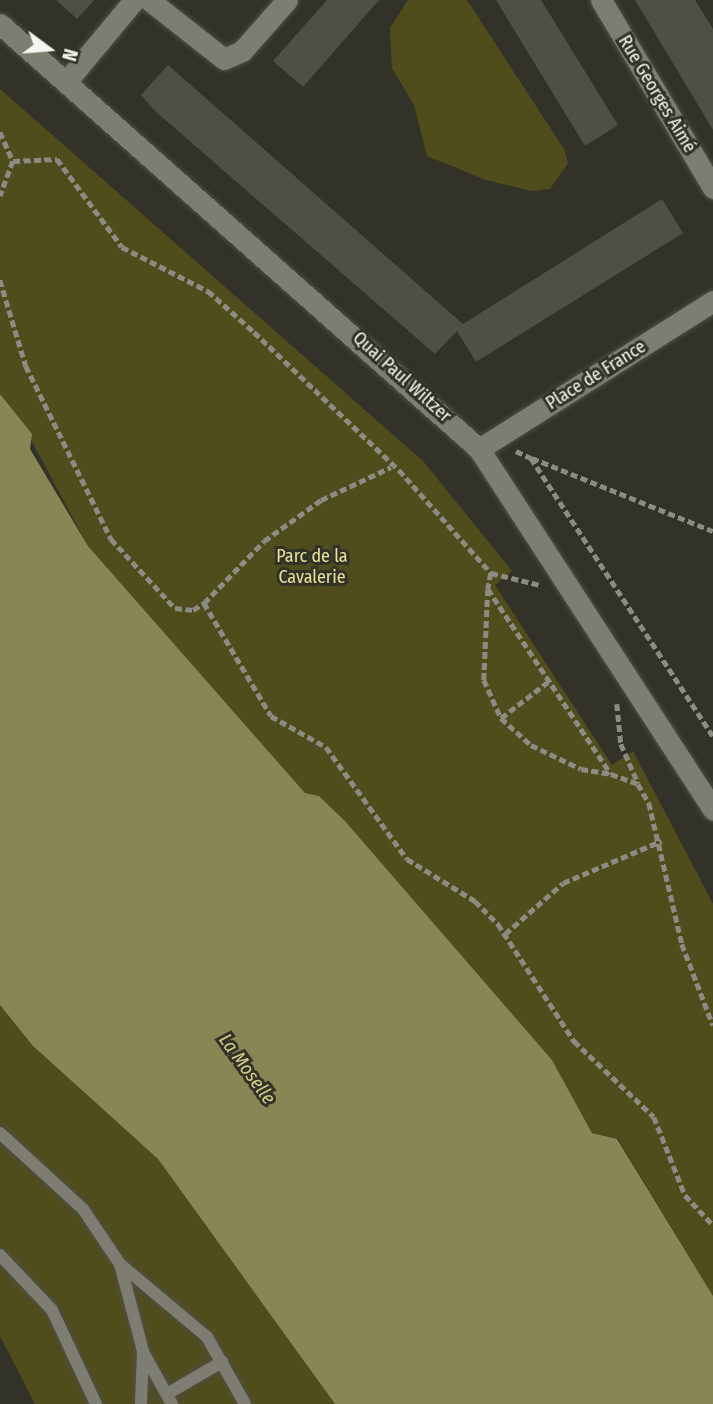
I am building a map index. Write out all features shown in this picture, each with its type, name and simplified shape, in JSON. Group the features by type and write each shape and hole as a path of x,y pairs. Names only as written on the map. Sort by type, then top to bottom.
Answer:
{"street":[{"path":"66,82 134,0"},
{"path":"149,0 224,59 242,51 287,0"},
{"name":"Rue Georges Aimé","path":"601,0 713,188"},
{"name":"Quai Paul Wiltzer","path":"0,24 479,449 712,807"},
{"name":"Place de France","path":"479,449 713,302"}],"lane":[{"path":"0,1133 83,1209 120,1264 207,1337 245,1404"},
{"path":"0,1255 52,1310 96,1404"},
{"path":"120,1264 143,1351 169,1399 222,1362"},
{"path":"141,1404 143,1351"}],"path":[{"path":"0,132 13,161 0,197"},
{"path":"13,161 57,159 122,247 208,292 391,467 491,573 548,586"},
{"path":"0,280 26,366 111,539 175,608 193,610 204,603 264,541 321,500 391,467"},
{"path":"505,447 713,531"},
{"path":"531,458 713,736"},
{"path":"491,573 484,680 501,718 531,745 581,769 611,774 638,784"},
{"path":"488,589 611,774"},
{"path":"204,603 271,716 326,747 407,859 475,901 505,934 574,1041 646,1107 685,1195 713,1225"},
{"path":"501,718 549,681"},
{"path":"616,700 621,744 661,841 682,944 713,1025"},
{"path":"505,934 563,883 661,841"}],"green space":[{"path":"408,0 467,0 564,149 568,163 550,189 532,191 486,180 427,156 414,105 392,68 390,28"},
{"name":"Parc de la Cavalerie","path":"0,89 423,461 512,571 495,585 612,765 633,751 713,904 713,1296 618,1139 592,1133 552,1060 345,821 319,796 305,793 88,546 22,423 0,394"},
{"path":"0,1005 33,1046 158,1159 335,1404 35,1404 0,1336"}],"water":[{"name":"La Moselle","path":"0,394 32,434 30,449 88,546 305,793 319,796 345,821 552,1060 592,1133 617,1139 713,1296 713,1404 335,1404 158,1159 33,1046 0,1005"}],"building":[{"path":"56,0 94,0 77,19"},
{"path":"327,0 379,0 303,87 273,61"},
{"path":"496,0 541,0 618,125 585,146"},
{"path":"635,0 695,0 713,29 713,130"},
{"path":"168,65 463,324 662,199 683,233 476,362 457,331 435,354 155,111 141,95"}]}
